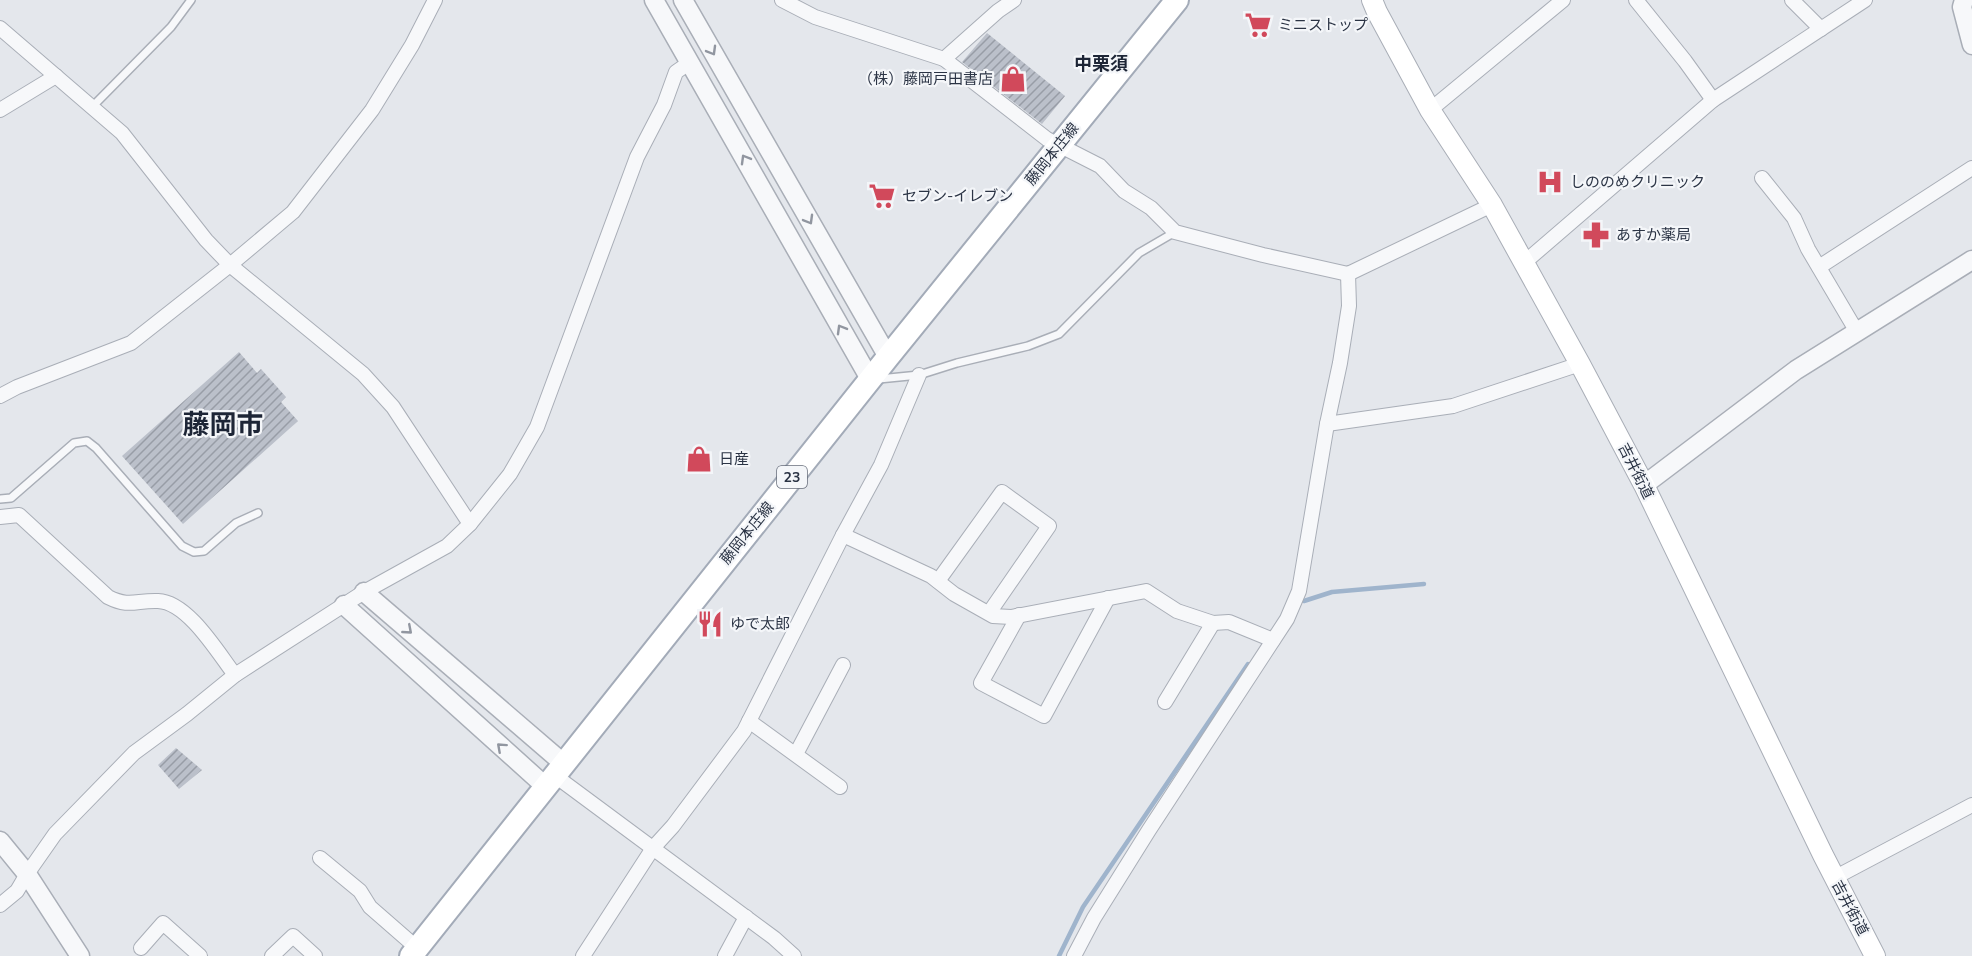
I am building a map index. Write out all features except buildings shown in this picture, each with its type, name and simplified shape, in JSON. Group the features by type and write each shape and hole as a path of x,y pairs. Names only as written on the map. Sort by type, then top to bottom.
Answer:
{"main road":[{"name":"藤岡本庄線","path":"414,952 870,379 1177,0"},
{"name":"吉井街道","path":"1372,0 1430,110 1492,205 1525,262 1644,485 1834,878 1875,956"}],"street":[{"path":"0,396 16,387 131,343 293,212 372,110 412,45 435,0"},
{"path":"654,0 870,379"},
{"path":"683,0 888,357"},
{"path":"782,0 815,17 944,59 1058,146 1100,166 1124,191 1151,208 1175,231 1263,255 1348,274 1492,205"},
{"path":"944,59 1014,0"},
{"path":"1430,110 1563,0"},
{"path":"1636,0 1713,100"},
{"path":"1792,0 1821,29"},
{"path":"1525,262 1713,100 1865,0"},
{"path":"1964,0 1962,7 1972,45"},
{"path":"0,28 122,133 206,240 230,265 363,374 393,407 470,524"},
{"path":"0,905 17,891 55,834 134,753 235,675 364,592 447,546 470,524 510,474 537,427 637,157 664,105 676,72 689,63"},
{"path":"0,110 56,76"},
{"path":"1819,267 1972,168"},
{"path":"1762,178 1794,218 1808,249 1857,332"},
{"path":"1644,485 1796,370 1972,260"},
{"path":"1074,956 1094,918 1149,830 1287,619 1299,591 1349,306 1348,274"},
{"path":"1327,424 1453,406 1580,364"},
{"path":"584,956 653,848 744,731 881,465 919,375"},
{"path":"938,581 1002,492 1049,526 989,613"},
{"path":"0,517 19,515 108,597 123,604 160,601 178,607 193,621 235,675"},
{"path":"843,536 915,568 993,616 1011,617 1146,591 1177,611 1214,623 1229,622 1273,640"},
{"path":"364,592 554,775"},
{"path":"1019,615 981,683 1044,716 1108,598"},
{"path":"344,605 554,775 795,956"},
{"path":"1165,702 1214,623"},
{"path":"796,754 843,665"},
{"path":"749,721 840,787"},
{"path":"1834,878 1972,805"},
{"path":"0,841 27,874 80,956"},
{"path":"320,858 360,891 370,907 414,952"},
{"path":"725,956 746,917"},
{"path":"141,948 163,923 200,956"},
{"path":"272,956 293,936 315,956"}],"lane":[{"path":"92,107 171,27 191,0"},
{"path":"870,379 919,375 957,363 1028,346 1059,334 1140,253 1175,231"},
{"path":"0,500 11,498 74,443 87,441 96,448 182,546 194,552 204,551 236,523 258,513"}],"waterway":[{"path":"1304,601 1332,592 1424,584"},
{"path":"1059,956 1083,907 1248,664"}],"place":[{"name":"ミニストップ","path":"1258,25"},
{"name":"（株）藤岡戸田書店","path":"1013,79"},
{"name":"しののめクリニック","path":"1550,182"},
{"name":"セブン-イレブン","path":"882,196"},
{"name":"あすか薬局","path":"1596,235"},
{"name":"日産","path":"699,459"},
{"name":"ゆで太郎","path":"710,624"}],"district":[{"name":"中栗須","path":"1101,64"},
{"name":"藤岡市","path":"223,425"}]}
